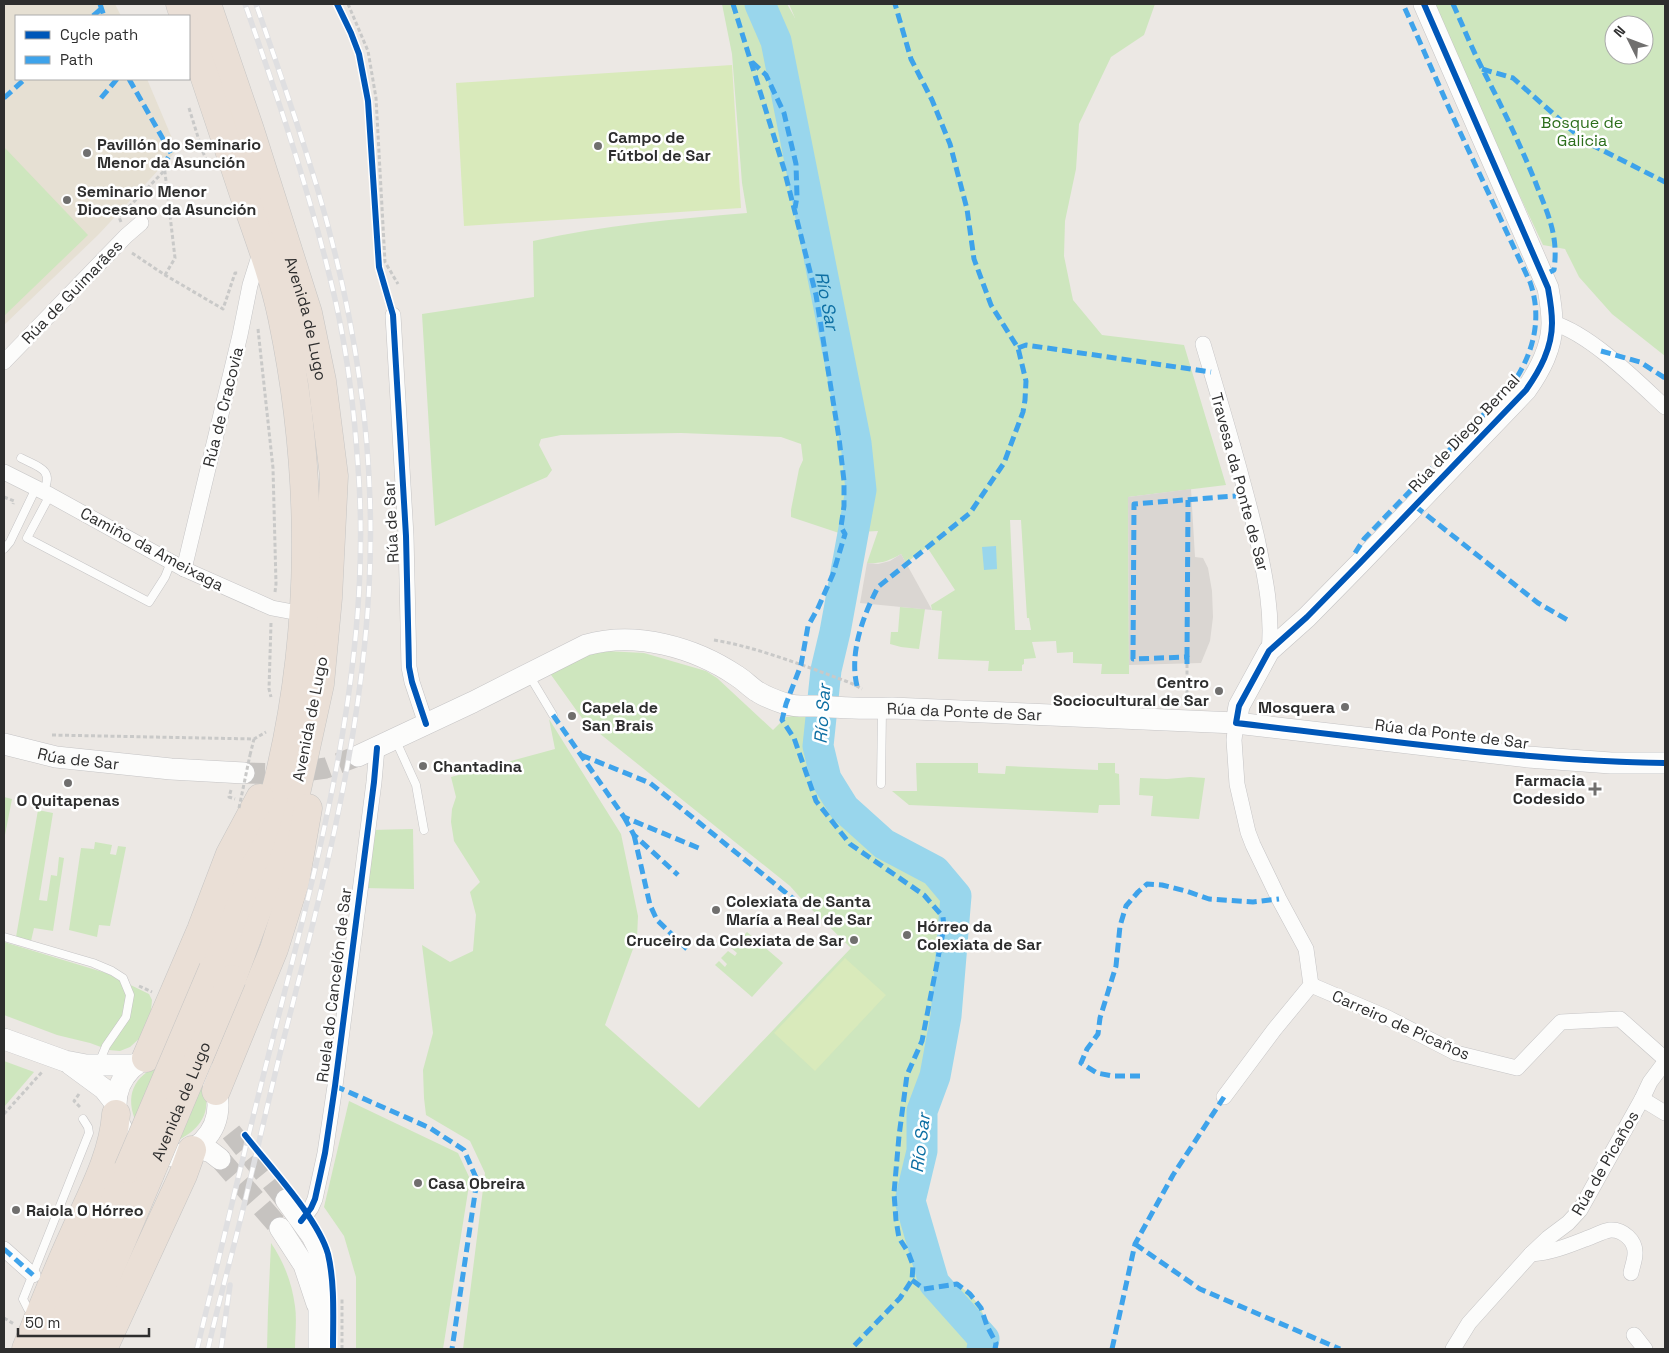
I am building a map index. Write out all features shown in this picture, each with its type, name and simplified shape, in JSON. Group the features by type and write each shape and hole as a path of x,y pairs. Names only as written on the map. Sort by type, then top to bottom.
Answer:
{"highway":[{"name":"Avenida de Lugo","path":"53,1349 139,1172 290,821 320,684 328,598 334,476 322,381 308,313 250,130 207,4"},
{"name":"Avenida de Lugo","path":"190,33 262,246 282,315 299,420 306,519 307,559 304,614 295,693 278,781 248,880 223,974"},
{"path":"217,1102 274,949 295,882 316,772 334,666 340,574 334,476"},
{"path":"140,1061 201,930 230,854 252,815 266,782 283,756"},
{"path":"26,1349 112,1141 115,1109"},
{"path":"103,1349 183,1176 194,1148"},
{"name":"Avenida de Lugo","path":"76,1349 139,1172"},
{"path":"88,1349 123,1264 136,1226 139,1172"}],"street":[{"name":"Rúa de Diego Bernal","path":"1236,723 1239,706 1269,651 1307,617 1526,390 1537,374 1548,351 1552,323 1548,288 1544,275 1424,4"},
{"name":"Rúa de Guimarães","path":"4,362 126,236 141,223"},
{"name":"Rúa de Cracovia","path":"177,565 240,335 250,285 262,246"},
{"name":"Rúa de Sar","path":"393,316 406,536 409,668 426,724"},
{"path":"1552,323 1565,327 1601,351 1665,407"},
{"name":"Travesa da Ponte de Sar","path":"1203,344 1247,495 1266,581 1271,631 1269,651"},
{"name":"Camiño da Ameixaga","path":"4,472 177,565 272,608 304,614"},
{"name":"Rúa da Ponte de Sar","path":"528,673 586,644 617,639 657,643 695,654 712,661 738,676 759,693 792,705 1236,723 1528,757 1611,763 1665,764"},
{"path":"377,748 528,673"},
{"name":"Carreiro de Picaños","path":"1224,1097 1274,1030 1311,985 1306,949 1279,899 1248,832 1237,784 1234,740 1236,723"},
{"name":"Rúa de Sar","path":"4,744 56,757 162,768 247,764"},
{"name":"Ruela do Cancelón de Sar","path":"301,1220 311,1208 315,1199 329,1124 377,748"},
{"name":"Carreiro de Picaños","path":"1311,985 1386,1018 1456,1053 1517,1068 1561,1022 1620,1019 1665,1060"},
{"path":"4,1039 65,1061 98,1065 140,1061 163,1053 189,1058 203,1068 213,1081 217,1102 231,1132"},
{"name":"Rúa de Picaños","path":"1453,1349 1469,1324 1531,1254 1568,1223 1580,1210 1650,1082 1665,1060"},
{"path":"65,1061 98,1085 115,1109"},
{"path":"140,1061 122,1079 117,1091 115,1109 118,1122 125,1136 144,1152 168,1156 177,1155 194,1148 210,1132 217,1102"},
{"path":"1642,1099 1665,1113"},
{"path":"194,1148 211,1152 220,1160"},
{"path":"286,1200 318,1248 324,1274 319,1311 319,1349"},
{"path":"280,1228 304,1266 319,1311"},
{"name":"Rúa de Picaños","path":"1531,1254 1539,1254 1566,1246 1608,1230 1618,1231 1628,1236 1634,1245 1635,1253 1631,1273"},
{"path":"4,1249 33,1275"},
{"path":"1634,1335 1645,1349"}],"lane":[{"path":"4,549 48,482 47,473 44,469 21,458"},
{"path":"43,492 27,538 149,602 165,577 177,565"},
{"path":"528,673 553,715"},
{"path":"881,784 882,708"},
{"path":"377,748 416,786 424,830"},
{"path":"4,937 93,963 123,978 130,995 126,1017 106,1046 98,1065"},
{"path":"40,1315 28,1308 23,1299 89,1132 83,1119"}],"path":[{"path":"348,4 368,52 376,98 385,262 398,284"},
{"path":"371,140 379,267"},
{"path":"164,164 175,258 165,275"},
{"path":"165,170 119,218 131,253 223,309 235,273 239,272"},
{"path":"4,497 14,500 11,508"},
{"path":"272,608 269,689 272,703"},
{"path":"708,639 735,643 805,666 857,686"},
{"path":"1187,664 1187,721"},
{"path":"47,734 254,739 271,729"},
{"path":"238,808 254,739"},
{"path":"123,978 156,994"},
{"path":"4,1114 42,1071"},
{"path":"4,1326 8,1321"}],"shaded area":[{"name":"Seminario Menor Diocesano da Asunción","path":"4,4 115,4 120,15 15,15 15,80 147,80 177,150 98,235 4,325"},
{"path":"1191,489 1195,557 1203,558 1208,568 1212,591 1213,617 1210,641 1201,663 1129,665 1128,497"},
{"path":"901,554 932,610 860,603 867,563 878,564 890,561"}],"green space":[{"path":"722,4 787,4 795,18 789,4 1155,4 1144,35 1111,57 1079,124 1076,169 1065,221 1064,256 1073,300 1102,335 1184,345 1226,485 1128,497 1129,674 1101,674 1102,664 1073,663 1073,652 1057,653 1056,641 1032,642 1036,658 1024,659 1022,671 988,671 989,661 938,659 942,611 932,610 931,605 955,590 927,547 906,563 901,554 884,562 867,563 878,531 839,533 791,517 799,469 803,460 801,444 781,437 681,433 561,435 541,439 539,445 552,470 547,477 435,526 422,314 534,297 533,241 560,235 666,220 747,213 742,183 732,54","holes":["1010,520 1021,520 1027,618 1029,618 1031,630 1015,630"]},
{"name":"Bosque de Galicia","path":"1433,4 1665,4 1665,356 1612,314 1579,277 1565,249 1543,245 1469,88"},
{"name":"Campo de Fútbol de Sar","path":"732,65 741,208 464,226 456,83"},
{"path":"4,149 88,235 4,316"},
{"path":"900,607 925,609 919,649 890,644 891,632 898,632"},
{"path":"605,651 644,653 706,671 717,678 773,730 786,717 808,714 806,726 819,784 841,811 883,849 933,876 952,899 949,939 942,986 941,1014 929,1074 917,1107 916,1149 903,1201 931,1287 957,1284 970,1294 981,1308 987,1326 996,1343 995,1349 463,1349 485,1173 470,1141 426,1115 423,1070 433,1033 422,945 450,962 473,951 476,915 470,892 480,882 454,841 451,822 452,809 456,797 451,777 555,749 549,719 621,834 638,916 637,938 605,1025 699,1108 851,948 790,886 584,721 549,672 592,654"},
{"path":"916,763 978,763 978,773 1005,774 1006,766 1098,770 1098,763 1115,763 1115,773 1119,774 1120,805 1099,805 1098,813 909,805 892,791 917,791"},
{"path":"1140,778 1167,779 1205,778 1199,819 1151,816 1153,796 1139,795"},
{"path":"4,797 12,799 4,840"},
{"path":"38,810 53,813 39,900 47,901 51,875 57,876 59,857 64,858 53,931 34,928 31,941 16,937"},
{"path":"413,829 414,889 363,888 371,830"},
{"path":"95,842 112,845 110,854 116,855 118,846 126,847 110,926 99,925 97,937 69,930 81,848 94,849"},
{"path":"747,932 783,963 752,997 715,965 719,961 725,967 727,964 721,958 728,951 735,956 737,953 731,948 738,940 744,945 746,943 741,938"},
{"path":"4,942 106,973 149,994 152,1000 150,1021 142,1036 130,1047 120,1051 109,1050 57,1035 4,1015"},
{"path":"845,958 886,995 815,1071 774,1033"},
{"path":"4,1061 34,1072 4,1107"},
{"path":"161,1065 196,1077 201,1082 205,1092 206,1109 201,1122 185,1137 178,1140 137,1124 133,1114 131,1096 138,1081 151,1069"},
{"path":"349,1101 458,1153 470,1179 443,1349 356,1349 356,1277 344,1236 324,1207"},
{"path":"271,1243 284,1265 294,1297 296,1311 295,1349 267,1349"}],"water":[{"path":"996,546 997,569 984,570 982,547"}],"waterway":[{"name":"Río Sar","path":"760,4 776,41 856,443 861,490 835,632 826,670 818,746 826,779 844,808 884,844 935,871 956,896 946,1016 935,1076 922,1111 922,1151 910,1201 934,1283 984,1339 982,1349"}],"tunnel":[{"path":"244,773 285,774 326,768 358,756"},
{"path":"231,1132 286,1200"},
{"path":"220,1159 280,1228"}],"railway":[{"path":"197,1349 326,819 351,679 358,608 361,538 354,420 349,374 336,305 302,176 245,4"},
{"path":"208,1349 334,832 358,700 366,634 370,568 370,501 365,424 347,307 319,194 297,122 256,4"},
{"path":"221,1349 230,1285"}],"marked path":[{"path":"100,4 104,15"},
{"path":"733,4 784,169 816,295 844,481 844,506 841,527 845,534 833,574 808,626 801,665 782,720 794,738 816,801 850,844 924,895 943,917 944,927 922,1041 907,1075 899,1136 894,1193 896,1220 899,1238 908,1252 913,1265 912,1280 900,1298 851,1349"},
{"path":"857,686 855,673 856,648 867,610 878,587 970,513 1004,463 1023,412 1025,400 1026,381 1018,348 991,305 974,259 967,209 950,144 932,100 911,59 895,4"},
{"path":"1355,553 1364,539 1512,385 1526,361 1536,323 1536,309 1530,282 1403,4"},
{"path":"1453,4 1475,54 1517,138 1548,214 1555,245 1554,270 1550,272"},
{"path":"94,15 101,9"},
{"path":"752,62 766,75 784,113 796,164 797,197 795,208"},
{"path":"1482,69 1513,78 1584,141 1665,182"},
{"path":"4,98 24,80"},
{"path":"101,98 116,80"},
{"path":"130,80 171,153 164,164"},
{"path":"1018,348 1026,345 1211,372"},
{"path":"1601,351 1640,362 1665,378"},
{"path":"1187,664 1187,657 1133,659 1134,504 1247,495"},
{"path":"1187,657 1188,500"},
{"path":"1415,506 1538,603 1571,622"},
{"path":"553,715 624,817 701,849"},
{"path":"581,755 650,783 796,901"},
{"path":"624,817 634,835 678,875"},
{"path":"634,835 650,905 657,920 687,949"},
{"path":"1140,1076 1113,1076 1097,1073 1081,1063 1087,1049 1098,1034 1100,1018 1116,966 1120,926 1126,906 1147,884 1162,885 1209,899 1253,902 1279,899"},
{"path":"335,1086 430,1128 464,1150 477,1180 452,1349"},
{"path":"1112,1349 1135,1244 1173,1175 1224,1097"},
{"path":"1135,1244 1200,1289 1340,1349"},
{"path":"4,1249 33,1275"},
{"path":"912,1280 924,1289 957,1284 970,1294 981,1308 987,1326 996,1343 995,1349"}],"cycle path":[{"path":"337,4 359,54 368,101 379,267 393,315 406,536 409,667 426,724"},
{"path":"1424,4 1548,288 1552,319 1550,341 1540,367 1526,390 1307,617 1269,651 1239,706 1236,723 1504,754 1665,763"},
{"path":"301,1221 315,1199 325,1153 377,748"},
{"path":"245,1135 304,1209 323,1240 328,1254 332,1277 333,1349"}],"place":[{"name":"Campo de Fútbol de Sar","path":"598,146"},
{"name":"Pavillón do Seminario Menor da Asunción","path":"87,153"},
{"name":"Seminario Menor Diocesano da Asunción","path":"67,200"},
{"name":"Centro Sociocultural de Sar","path":"1219,691"},
{"name":"Mosquera","path":"1345,707"},
{"name":"Capela de San Brais","path":"572,716"},
{"name":"Chantadina","path":"423,766"},
{"name":"O Quitapenas","path":"68,783"},
{"name":"Farmacia Codesido","path":"1595,789"},
{"name":"Colexiata de Santa María a Real de Sar","path":"716,910"},
{"name":"Hórreo da Colexiata de Sar","path":"907,935"},
{"name":"Cruceiro da Colexiata de Sar","path":"854,940"},
{"name":"Casa Obreira","path":"418,1183"},
{"name":"Raiola O Hórreo","path":"16,1210"}]}
